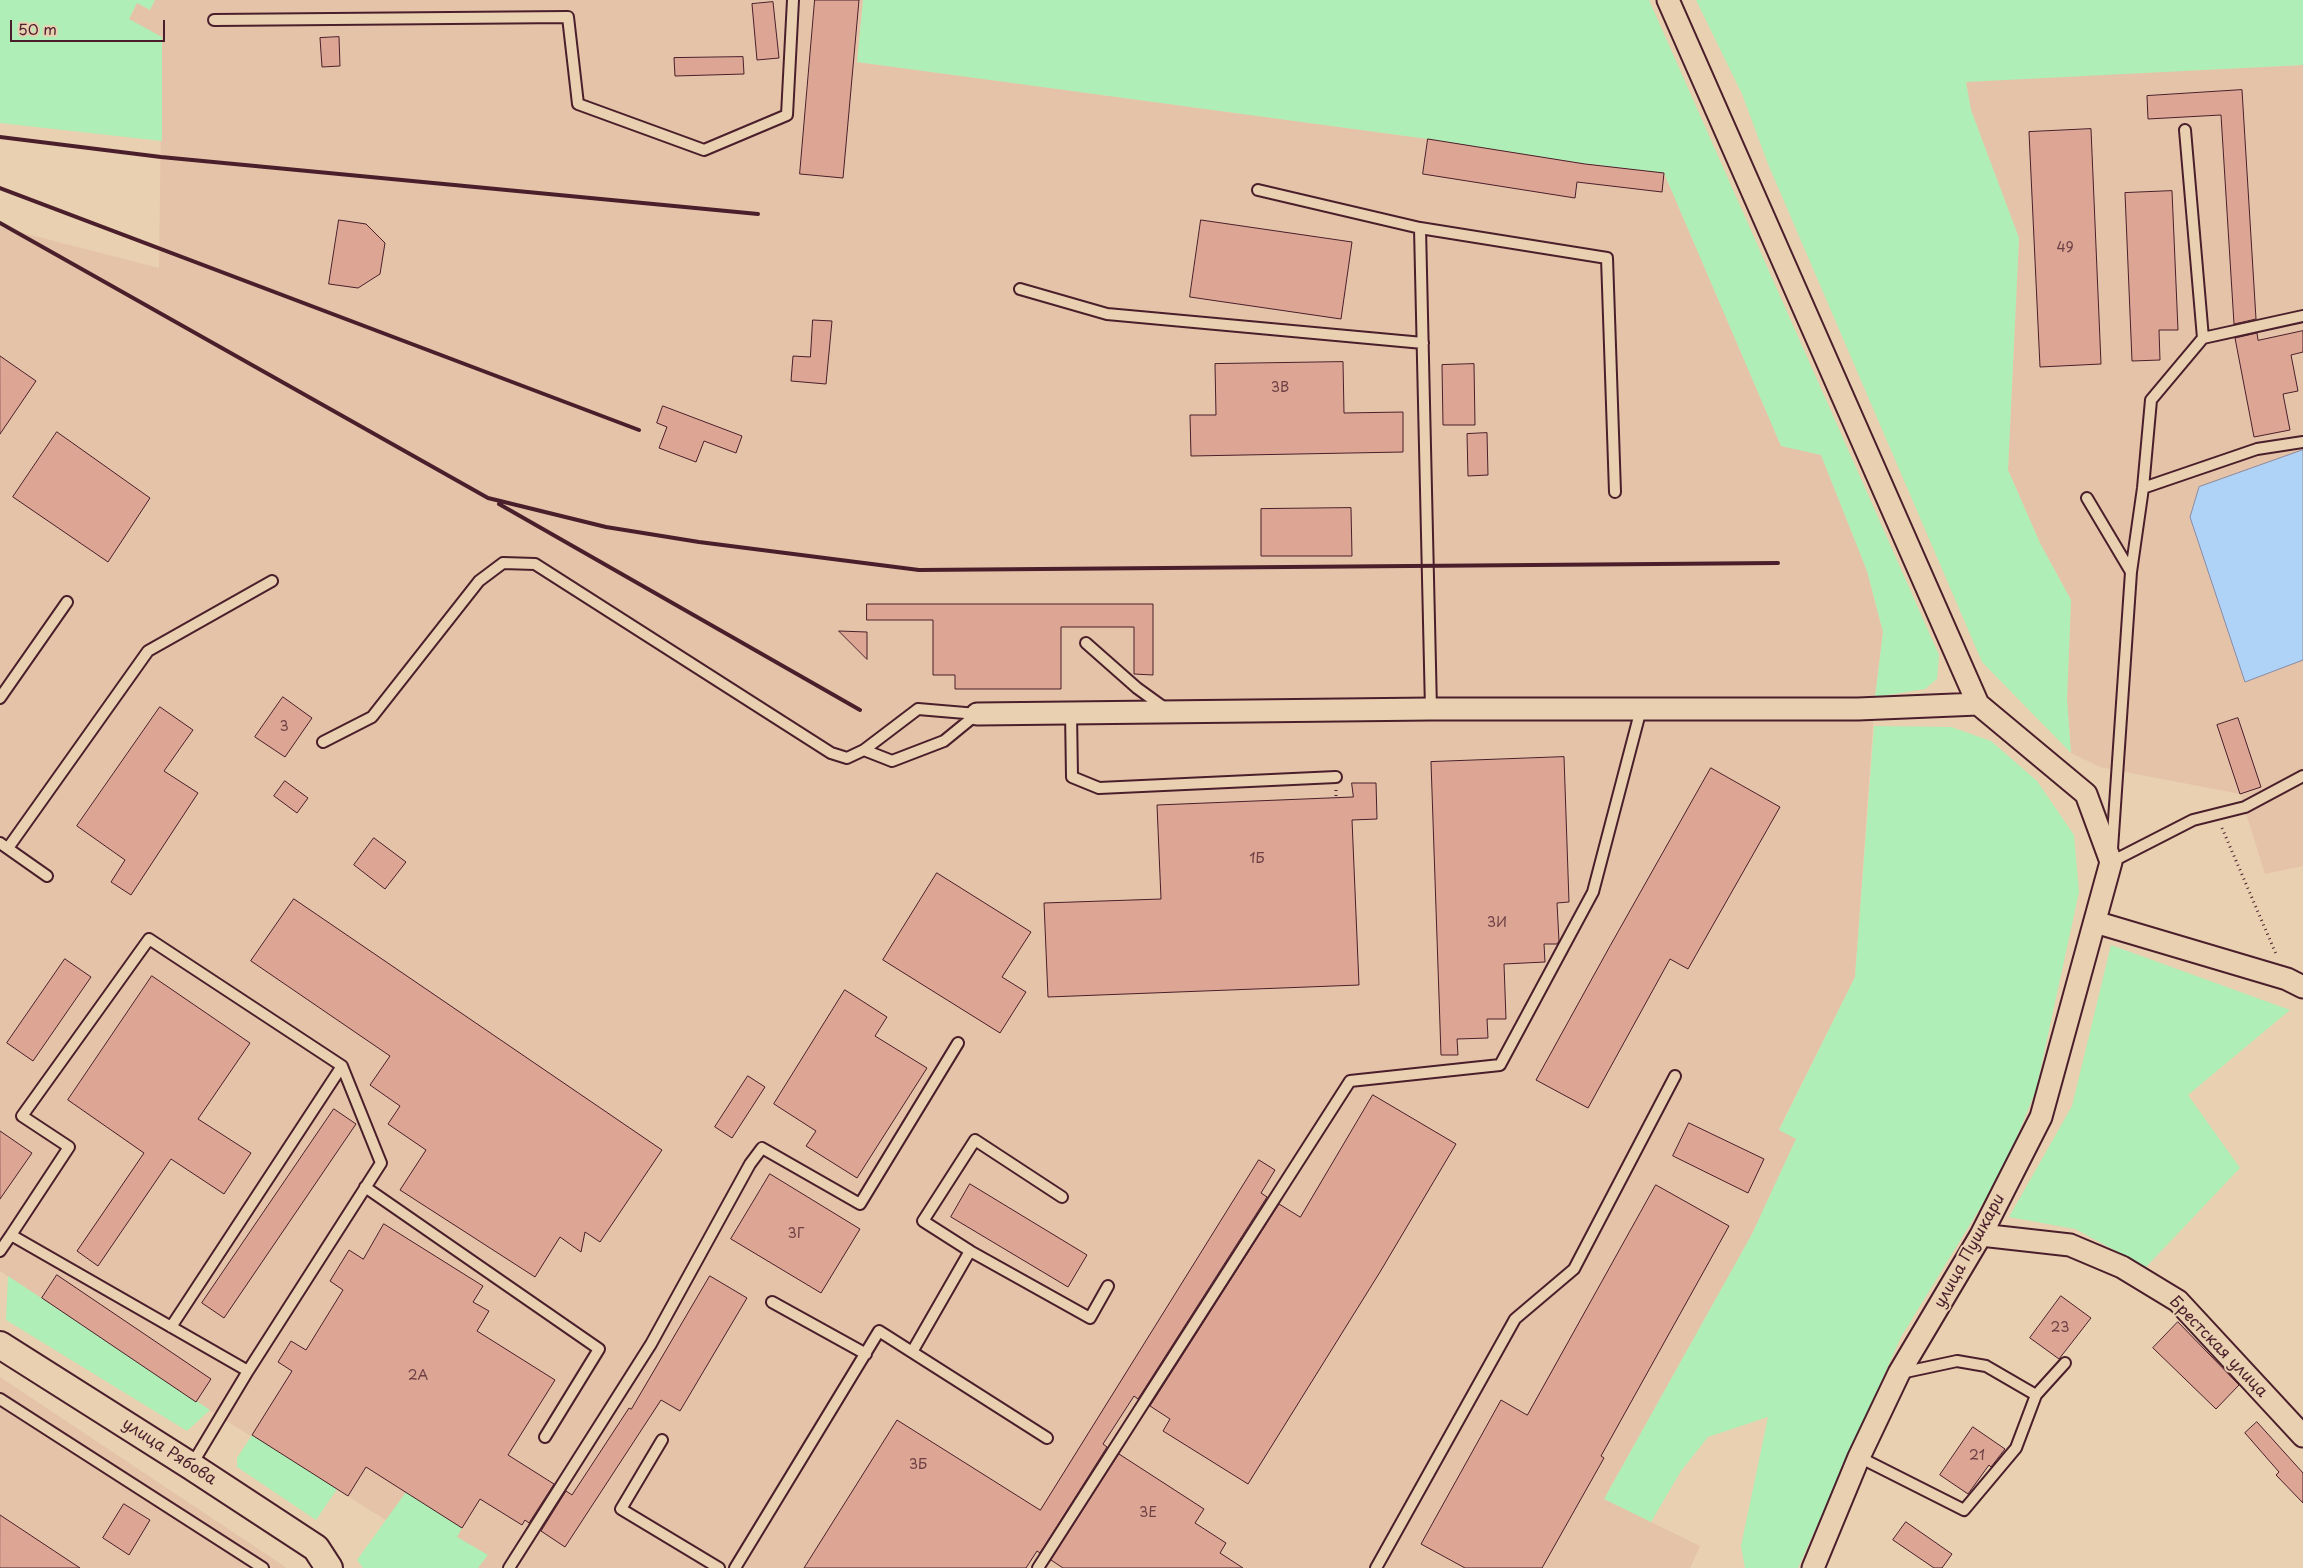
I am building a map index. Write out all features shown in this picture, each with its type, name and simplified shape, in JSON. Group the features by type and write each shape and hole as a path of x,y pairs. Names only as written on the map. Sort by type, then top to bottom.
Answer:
{"street":[{"path":"1668,0 1978,704 2086,794 2111,862"},
{"path":"977,714 1431,709 1858,709 1978,704"},
{"name":"улица Пушкари","path":"1813,1568 1859,1458 1899,1373 1981,1235 2041,1117 2111,862"},
{"path":"2096,922 2295,983"},
{"name":"Брестская улица","path":"1981,1235 2070,1245 2122,1267 2178,1302 2303,1436"},
{"name":"улица Рябова","path":"0,1345 316,1548 329,1568"}],"lane":[{"path":"214,20 568,16 578,104 704,150 787,115 793,0"},
{"path":"2185,130 2204,338"},
{"path":"1258,190 1420,228 1607,258 1615,492"},
{"path":"1420,228 1431,709"},
{"path":"1020,289 1108,314 1422,342"},
{"path":"2111,862 2131,572 2143,488 2151,400 2204,338 2303,316"},
{"path":"2143,488 2256,449 2303,442"},
{"path":"2086,498 2131,572"},
{"path":"323,742 372,717 480,581 503,562 534,564 831,753 847,758 864,750 918,709 977,714"},
{"path":"47,876 4,846 148,651 272,581"},
{"path":"0,698 66,602"},
{"path":"1086,643 1137,688 1169,712"},
{"path":"1038,1568 1350,1081 1500,1066 1593,892 1641,709"},
{"path":"1071,712 1072,777 1099,788 1336,777"},
{"path":"864,750 892,761 944,741 977,714"},
{"path":"2111,862 2193,820 2245,807 2303,776"},
{"path":"0,1252 69,1147 22,1116 149,939 342,1066 381,1163 248,1371 191,1466"},
{"path":"509,1568 651,1344 750,1164 762,1148 860,1204 958,1043"},
{"path":"171,1327 342,1066"},
{"path":"1376,1568 1515,1319 1574,1269 1675,1076"},
{"path":"1062,1198 974,1140 922,1220 970,1251 1090,1318 1108,1286"},
{"path":"365,1187 599,1349 545,1437"},
{"path":"11,1235 248,1371"},
{"path":"912,1352 970,1251"},
{"path":"772,1302 866,1354"},
{"path":"734,1568 879,1332 1048,1438"},
{"path":"1899,1373 1957,1361 1986,1366 2036,1394"},
{"path":"1859,1458 1964,1510 2016,1448 2036,1394 2065,1363"},
{"path":"0,1399 263,1568"},
{"path":"662,1440 621,1509 719,1568"}],"path":[{"path":"2193,820 2222,828 2295,983"}],"shaded area":[{"path":"155,0 863,0 858,62 1428,139 1580,163 1664,173 1781,446 1821,455 1867,571 1883,632 1875,697 1855,977 1779,1129 1796,1139 1752,1234 1604,1499 1700,1546 1690,1568 463,1568 196,1402 0,1271 0,227 159,268 162,38 129,19 137,3 150,10"},
{"path":"2303,65 2303,866 2265,874 2240,794 2100,767 2071,753 2067,699 2071,600 2040,543 2008,470 2019,238 1971,110 1966,81"},
{"path":"0,1377 287,1568 0,1568"}],"green space":[{"path":"0,0 155,0 150,10 137,3 129,19 162,37 162,141 0,123"},
{"path":"863,0 1649,0 1939,655 1937,679 1925,689 1875,697 1883,632 1867,571 1821,455 1781,446 1664,173 1580,163 1428,139 857,62"},
{"path":"1696,0 2303,0 2303,65 1966,82 1971,110 2019,238 2008,470 2040,543 2071,600 2067,699 2071,753 1982,662 1768,164 1742,94"},
{"path":"1874,726 1951,727 1991,741 2037,781 2074,835 2079,892 2036,1090 2004,1169 1901,1337 1798,1568 1745,1568 1741,1546 1768,1417 1708,1437 1681,1471 1651,1522 1604,1499 1752,1234 1796,1139 1779,1130 1855,977"},
{"path":"2111,945 2290,1010 2188,1095 2240,1168 2146,1267 2075,1229 2009,1217 2072,1106"},
{"path":"8,1276 210,1410 187,1431 6,1320"},
{"path":"252,1435 337,1489 316,1520 237,1467 237,1458"},
{"path":"406,1492 462,1528 457,1537 488,1555 478,1568 363,1568 357,1560"}],"water":[{"path":"2303,450 2303,660 2245,682 2190,517 2199,487"}],"building":[{"path":"815,0 859,0 843,178 800,174"},
{"path":"773,2 779,58 757,60 752,4"},
{"path":"339,37 340,66 322,67 320,38"},
{"path":"743,57 744,74 675,76 674,58"},
{"path":"2242,90 2256,319 2234,324 2221,115 2148,119 2147,96"},
{"path":"2091,129 2101,364 2040,367 2029,132"},
{"path":"1428,139 1585,164 1664,173 1662,192 1577,182 1575,198 1423,174"},
{"path":"2172,191 2178,330 2159,330 2160,360 2132,361 2125,193"},
{"path":"339,220 366,224 385,243 380,274 358,288 329,284"},
{"path":"1201,220 1352,242 1341,319 1190,297"},
{"path":"813,320 832,321 826,384 791,381 793,356 810,357"},
{"path":"2303,331 2303,352 2291,355 2298,391 2283,394 2290,430 2254,437 2235,338 2257,333 2258,340"},
{"path":"0,356 36,381 0,434"},
{"path":"1343,362 1344,413 1403,412 1403,452 1191,456 1190,415 1216,415 1215,364"},
{"path":"1474,364 1475,425 1443,425 1442,365"},
{"path":"663,406 742,436 736,453 704,441 696,462 659,448 667,427 657,423"},
{"path":"57,432 150,498 108,562 13,497"},
{"path":"1487,433 1488,475 1468,476 1467,434"},
{"path":"1351,508 1352,556 1261,556 1261,509"},
{"path":"867,604 1153,604 1153,675 1134,674 1134,627 1061,627 1061,689 955,689 955,675 933,675 933,620 867,620"},
{"path":"839,631 867,632 867,659"},
{"path":"283,697 312,718 285,757 255,737"},
{"path":"160,707 193,730 164,771 198,793 131,895 111,882 125,860 77,826"},
{"path":"2238,718 2261,787 2240,794 2217,725"},
{"path":"1564,757 1569,902 1557,903 1559,941 1557,944 1544,944 1545,962 1504,964 1506,1019 1487,1019 1488,1038 1457,1039 1458,1055 1441,1055 1431,762"},
{"path":"1711,768 1780,807 1688,969 1670,959 1588,1108 1536,1080"},
{"path":"285,781 308,798 297,813 274,796"},
{"path":"1352,783 1376,783 1377,819 1352,820 1359,985 1048,997 1044,903 1161,899 1157,805 1353,797"},
{"path":"374,838 406,862 385,889 354,865"},
{"path":"937,873 1031,932 1002,977 1026,992 1000,1033 883,960"},
{"path":"294,899 662,1150 600,1242 585,1232 581,1252 560,1237 535,1277 400,1190 426,1150 388,1124 400,1106 370,1085 390,1056 251,961"},
{"path":"65,959 91,977 33,1061 7,1043"},
{"path":"152,976 250,1043 198,1119 251,1153 224,1194 171,1159 98,1266 77,1251 144,1153 68,1100"},
{"path":"845,990 887,1017 875,1036 927,1068 857,1178 806,1146 816,1131 774,1104"},
{"path":"748,1076 765,1087 732,1138 715,1127"},
{"path":"1373,1095 1456,1144 1380,1272 1248,1484 1163,1431 1170,1419 1150,1406 1279,1204 1300,1217"},
{"path":"334,1109 356,1124 224,1318 202,1303"},
{"path":"1689,1123 1764,1159 1748,1193 1673,1156"},
{"path":"0,1131 32,1153 0,1199"},
{"path":"1259,1160 1275,1170 1261,1193 1267,1197 1138,1399 1134,1396 1103,1444 1107,1447 1040,1553 1037,1551 1026,1568 804,1568 897,1420 1040,1510"},
{"path":"770,1174 860,1229 821,1293 731,1239"},
{"path":"970,1184 1087,1255 1068,1287 951,1217"},
{"path":"1656,1185 1729,1226 1601,1456 1604,1458 1542,1568 1465,1568 1421,1544 1501,1400 1527,1415"},
{"path":"384,1224 483,1286 473,1302 489,1311 477,1331 555,1380 508,1455 554,1484 529,1523 525,1520 522,1525 480,1499 462,1528 366,1467 348,1496 252,1435 292,1371 278,1362 291,1341 306,1350 343,1290 330,1281 349,1250 363,1259"},
{"path":"57,1275 211,1379 196,1402 42,1298"},
{"path":"710,1276 747,1298 680,1411 661,1400 565,1547 541,1531 566,1491 572,1495 629,1408 631,1409"},
{"path":"2061,1296 2091,1318 2059,1359 2030,1338"},
{"path":"2178,1322 2239,1385 2216,1409 2153,1348"},
{"path":"2257,1422 2303,1473 2303,1503 2276,1475 2279,1472 2245,1433"},
{"path":"1973,1427 2005,1449 1991,1467 1989,1465 1968,1494 1940,1475"},
{"path":"1119,1454 1204,1509 1195,1523 1226,1543 1220,1553 1243,1568 1063,1568 1051,1560"},
{"path":"124,1504 150,1520 129,1555 103,1538"},
{"path":"0,1515 80,1568 0,1568"},
{"path":"1906,1522 1952,1554 1942,1568 1934,1568 1893,1540"}],"railway":[{"path":"0,137 161,157 758,214"},
{"path":"0,188 639,430"},
{"path":"0,223 488,498 606,527 699,542 919,570 1778,563"},
{"path":"499,504 860,710"}]}
